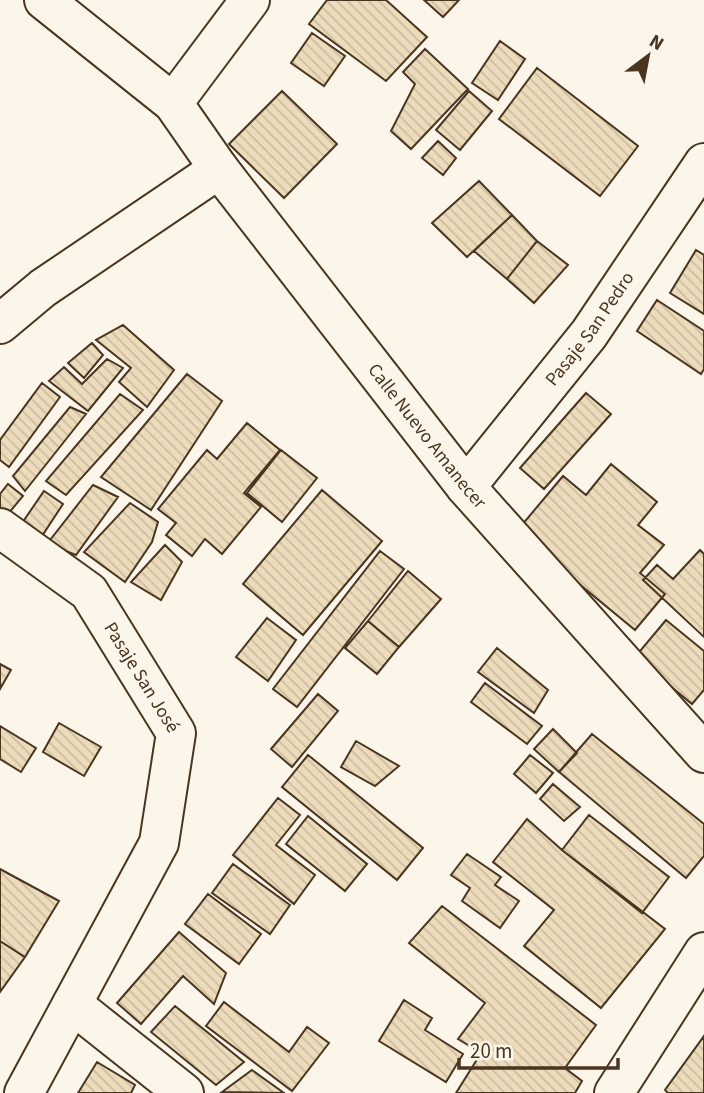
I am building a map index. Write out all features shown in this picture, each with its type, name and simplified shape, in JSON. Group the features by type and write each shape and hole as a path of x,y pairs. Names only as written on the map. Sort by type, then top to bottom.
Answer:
{"street":[{"name":"Calle Nuevo Amanecer","path":"44,0 173,103 219,169 466,487 704,753"},
{"path":"173,103 250,0"},
{"name":"Pasaje San Pedro","path":"466,487 589,334 704,163"},
{"path":"0,324 43,288 219,169"},
{"name":"Pasaje San José","path":"0,528 89,592 176,733 159,843 24,1093"},
{"path":"614,1093 704,953"},
{"path":"72,1004 184,1093"}],"building":[{"path":"327,0 386,0 427,37 386,81 309,24"},
{"path":"424,0 459,0 443,17"},
{"path":"312,33 345,56 324,86 291,63"},
{"path":"500,41 525,59 498,100 472,83"},
{"path":"425,49 468,89 411,149 391,131 415,84 403,72"},
{"path":"537,68 638,146 600,196 499,119"},
{"path":"282,91 337,144 284,198 229,144"},
{"path":"469,91 492,111 460,150 436,130"},
{"path":"438,141 456,158 443,175 422,158"},
{"path":"479,181 512,215 467,257 432,223"},
{"path":"512,215 537,241 507,279 474,251"},
{"path":"537,241 568,265 534,303 507,279"},
{"path":"696,250 704,255 704,314 670,293"},
{"path":"657,300 704,331 704,369 701,374 637,331"},
{"path":"123,325 174,370 147,407 119,382 131,368 96,340"},
{"path":"92,343 103,355 84,378 68,363"},
{"path":"107,359 123,368 88,411 49,381 64,367 82,384"},
{"path":"187,374 222,401 151,510 101,477"},
{"path":"42,383 60,397 9,467 0,460 0,440"},
{"path":"586,393 611,414 544,489 520,468"},
{"path":"120,394 143,410 66,495 46,481"},
{"path":"70,407 86,414 25,491 13,476"},
{"path":"247,423 280,450 244,493 261,507 222,554 205,539 192,556 166,535 176,523 158,509 207,450 217,459"},
{"path":"281,450 317,478 282,522 247,493"},
{"path":"611,464 657,502 638,525 664,545 640,573 665,594 635,630 516,532 563,476 586,495"},
{"path":"8,484 23,496 8,514 0,508 0,494"},
{"path":"93,485 118,497 76,555 47,544"},
{"path":"322,490 382,541 303,635 243,584"},
{"path":"44,491 63,504 40,539 20,526"},
{"path":"130,503 158,522 152,542 125,582 84,552"},
{"path":"165,545 182,562 161,600 131,582"},
{"path":"700,550 704,554 704,637 643,580 657,565 673,579"},
{"path":"380,551 404,569 297,707 273,689"},
{"path":"408,571 441,599 399,647 368,621"},
{"path":"267,618 296,640 268,681 236,657"},
{"path":"666,620 704,651 704,690 692,704 635,657"},
{"path":"368,621 399,647 377,674 345,648"},
{"path":"497,648 548,690 534,713 478,672"},
{"path":"0,664 11,670 0,689"},
{"path":"485,683 542,726 527,744 471,702"},
{"path":"318,694 338,711 292,767 271,749"},
{"path":"59,723 101,747 84,776 43,752"},
{"path":"0,726 36,748 21,772 0,759"},
{"path":"553,729 577,753 559,772 534,749"},
{"path":"592,734 704,824 704,856 686,878 559,772"},
{"path":"356,741 399,766 375,786 341,767"},
{"path":"308,755 423,848 397,880 282,787"},
{"path":"530,755 553,773 536,793 514,774"},
{"path":"553,784 580,807 564,821 540,799"},
{"path":"278,798 300,815 276,845 315,875 294,904 233,855"},
{"path":"589,815 669,877 642,913 562,850"},
{"path":"308,816 367,864 345,891 286,844"},
{"path":"527,819 562,850 665,929 601,1008 524,946 554,910 493,862"},
{"path":"467,854 501,877 495,885 519,901 500,928 462,901 470,888 451,875"},
{"path":"233,864 290,905 270,934 212,893"},
{"path":"0,869 59,901 25,957 0,941"},
{"path":"208,894 261,934 239,964 185,924"},
{"path":"442,906 596,1025 565,1068 582,1081 575,1093 456,1093 481,1053 458,1039 485,1003 409,943"},
{"path":"179,932 226,973 214,1004 183,976 141,1024 117,1003"},
{"path":"0,941 25,957 0,992"},
{"path":"404,1000 432,1018 425,1030 463,1054 446,1082 379,1041"},
{"path":"224,1002 289,1052 307,1027 329,1043 292,1091 206,1026"},
{"path":"175,1006 244,1062 216,1085 151,1032"},
{"path":"704,1036 704,1093 668,1093 665,1090"},
{"path":"97,1062 135,1085 131,1093 78,1093"},
{"path":"252,1070 284,1093 222,1092"}]}
